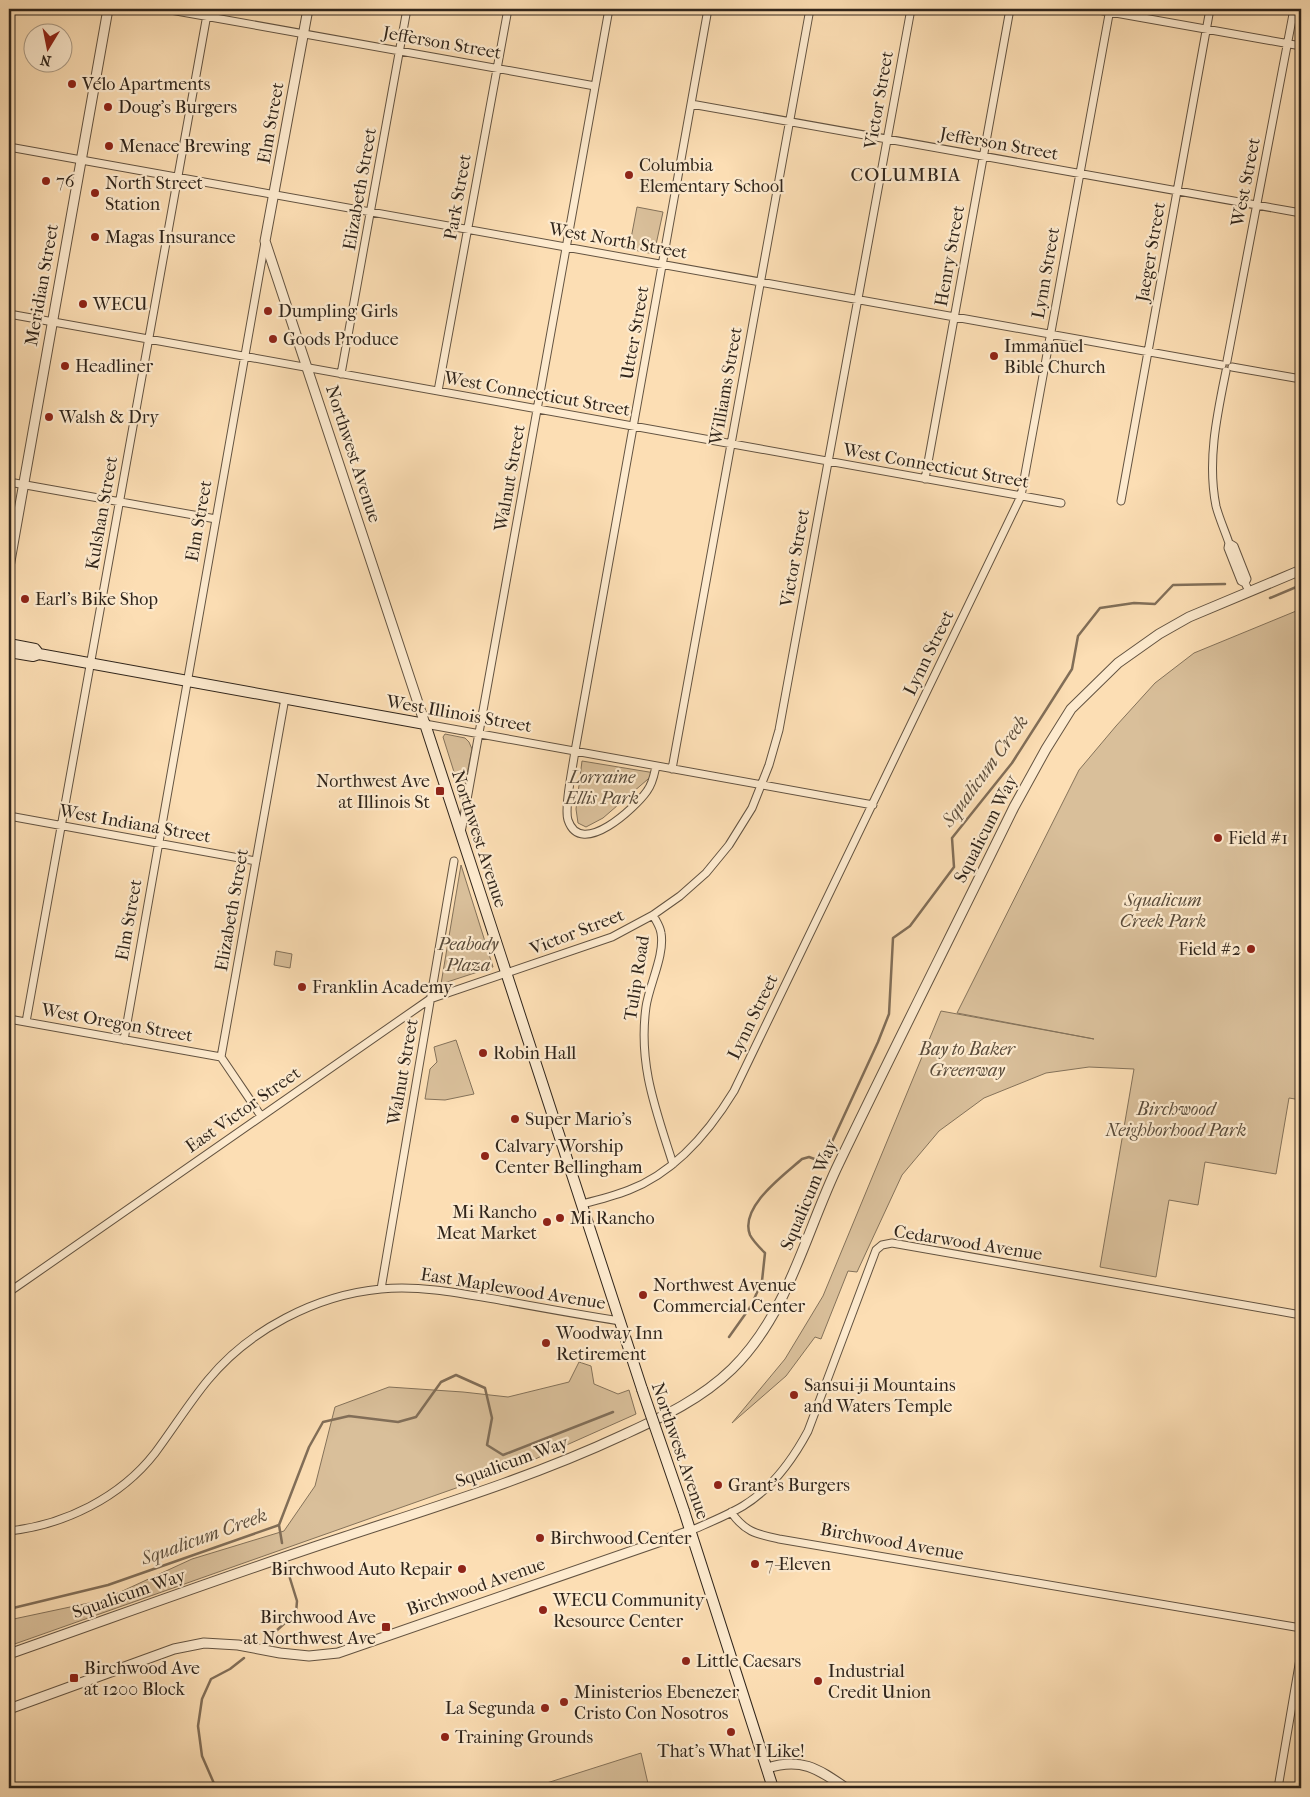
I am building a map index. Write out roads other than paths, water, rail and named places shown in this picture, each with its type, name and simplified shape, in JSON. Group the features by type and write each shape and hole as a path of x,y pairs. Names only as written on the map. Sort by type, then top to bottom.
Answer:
{"main road":[{"name":"West Illinois Street","path":"9,644 35,649 39,654"},
{"name":"West Illinois Street","path":"9,652 33,656 39,654 425,724"},
{"name":"Northwest Avenue","path":"425,724 684,1511 773,1788"}],"street":[{"name":"Meridian Street","path":"9,568 108,9"},
{"name":"Jefferson Street","path":"165,9 207,12 304,34 595,86"},
{"name":"Elm Street","path":"124,1040 265,241 308,9"},
{"name":"Elizabeth Street","path":"341,374 408,9"},
{"name":"Park Street","path":"438,392 508,9"},
{"name":"Walnut Street","path":"461,834 609,9"},
{"name":"Utter Street","path":"656,766 652,784 626,814 601,831 580,832 571,826 567,817 575,751 708,9"},
{"name":"Williams Street","path":"672,769 810,9"},
{"name":"Victor Street","path":"506,974 612,938 653,915 680,896 706,873 723,852 752,808 762,785 778,730 911,9"},
{"name":"Henry Street","path":"924,479 1010,9"},
{"path":"1092,9 1109,10 1301,46"},
{"name":"Jaeger Street","path":"1121,501 1210,9"},
{"name":"West Street","path":"1249,592 1246,583 1247,579 1234,546 1229,543 1216,507 1213,453 1217,415 1294,9"},
{"name":"Lynn Street","path":"582,1204 638,1186 673,1164 687,1152 713,1123 734,1091 1021,496 1109,10"},
{"name":"Kulshan Street","path":"26,1022 207,12"},
{"name":"Jefferson Street","path":"692,104 1301,213"},
{"name":"West North Street","path":"9,147 1301,379"},
{"name":"Northwest Avenue","path":"265,241 425,724"},
{"name":"West Connecticut Street","path":"9,314 1061,504"},
{"path":"9,482 216,519"},
{"name":"Squalicum Way","path":"9,1654 298,1552 525,1476 592,1450 673,1412 694,1400 732,1369 760,1335 781,1303 837,1166 1014,807 1071,709 1118,664 1159,634 1189,617 1301,570"},
{"name":"Elizabeth Street","path":"221,1057 285,698"},
{"name":"West Illinois Street","path":"425,724 873,806"},
{"name":"West Indiana Street","path":"9,816 256,861"},
{"name":"Walnut Street","path":"381,1289 454,861"},
{"name":"Tulip Road","path":"653,915 659,927 661,942 646,1007 645,1060 649,1086 673,1164"},
{"name":"East Victor Street","path":"9,1292 430,998 506,974"},
{"name":"West Oregon Street","path":"9,1019 221,1057"},
{"path":"221,1057 261,1116"},
{"name":"Cedarwood Avenue","path":"731,1512 756,1496 786,1467 798,1451 808,1431 876,1250 882,1245 892,1242 1301,1314"},
{"name":"East Maplewood Avenue","path":"9,1532 63,1518 102,1499 121,1486 154,1455 208,1380 247,1342 296,1313 329,1300 381,1289 404,1288 454,1292 620,1321"},
{"name":"Birchwood Avenue","path":"9,1709 174,1650 204,1643 238,1645 309,1656 338,1653 690,1530 731,1512 739,1523 747,1529 779,1539 1301,1628"},
{"path":"1278,1788 1301,1653"},
{"path":"767,1768 787,1763 804,1764 846,1788"}],"waterway":[{"name":"Squalicum Creek","path":"729,1337 751,1306 762,1281 765,1253 750,1235 748,1224 751,1214 765,1192 802,1159 809,1157 820,1161 825,1157 889,1014 893,938 910,926 954,867 952,838 1012,763 1072,669 1078,636 1100,608 1134,603 1155,604 1173,585 1225,584"},
{"name":"Squalicum Creek","path":"1270,598 1301,585"},
{"name":"Squalicum Creek","path":"9,1609 108,1585 279,1525 309,1447 323,1422 349,1416 398,1422 416,1417 441,1382 456,1375 485,1388 492,1418 487,1445 503,1455 613,1412"},
{"path":"279,1525 282,1543"},
{"path":"265,1641 296,1613 297,1601 288,1572"},
{"path":"216,1788 202,1756 198,1726 202,1699 211,1679 230,1669 244,1658"}],"place":[{"name":"Vélo Apartments","path":"72,84"},
{"name":"Doug's Burgers","path":"108,107"},
{"name":"Menace Brewing","path":"109,146"},
{"name":"Columbia Elementary School","path":"629,175"},
{"name":"76","path":"46,181"},
{"name":"North Street Station","path":"95,193"},
{"name":"Magas Insurance","path":"95,237"},
{"name":"WECU","path":"83,304"},
{"name":"Dumpling Girls","path":"268,311"},
{"name":"Goods Produce","path":"273,339"},
{"name":"Immanuel Bible Church","path":"994,356"},
{"name":"Headliner","path":"65,366"},
{"name":"Walsh & Dry","path":"49,417"},
{"name":"Earl's Bike Shop","path":"25,599"},
{"name":"Northwest Ave at Illinois St","path":"440,791"},
{"name":"Field #1","path":"1218,838"},
{"name":"Field #2","path":"1251,949"},
{"name":"Franklin Academy","path":"302,987"},
{"name":"Robin Hall","path":"483,1053"},
{"name":"Super Mario's","path":"515,1119"},
{"name":"Calvary Worship Center Bellingham","path":"485,1156"},
{"name":"Mi Rancho","path":"560,1218"},
{"name":"Mi Rancho Meat Market","path":"547,1222"},
{"name":"Northwest Avenue Commercial Center","path":"643,1295"},
{"name":"Woodway Inn Retirement","path":"546,1343"},
{"name":"Sansui-ji Mountains and Waters Temple","path":"794,1395"},
{"name":"Grant's Burgers","path":"718,1485"},
{"name":"Birchwood Center","path":"540,1538"},
{"name":"7-Eleven","path":"755,1564"},
{"name":"Birchwood Auto Repair","path":"462,1569"},
{"name":"WECU Community Resource Center","path":"543,1610"},
{"name":"Birchwood Ave at Northwest Ave","path":"386,1627"},
{"name":"Little Caesars","path":"686,1661"},
{"name":"Birchwood Ave at 1200 Block","path":"74,1678"},
{"name":"Industrial Credit Union","path":"818,1681"},
{"name":"Ministerios Ebenezer Cristo Con Nosotros","path":"564,1702"},
{"name":"La Segunda","path":"545,1708"},
{"name":"That's What I Like!","path":"731,1732"},
{"name":"Training Grounds","path":"445,1737"}],"district":[{"name":"COLUMBIA","path":"906,175"}],"park label":[{"name":"Lorraine Ellis Park","path":"602,788"},
{"name":"Squalicum Creek Park","path":"1163,910"},
{"name":"Peabody Plaza","path":"468,954"},
{"name":"Bay to Baker Greenway","path":"967,1059"},
{"name":"Birchwood Neighborhood Park","path":"1176,1119"}]}
